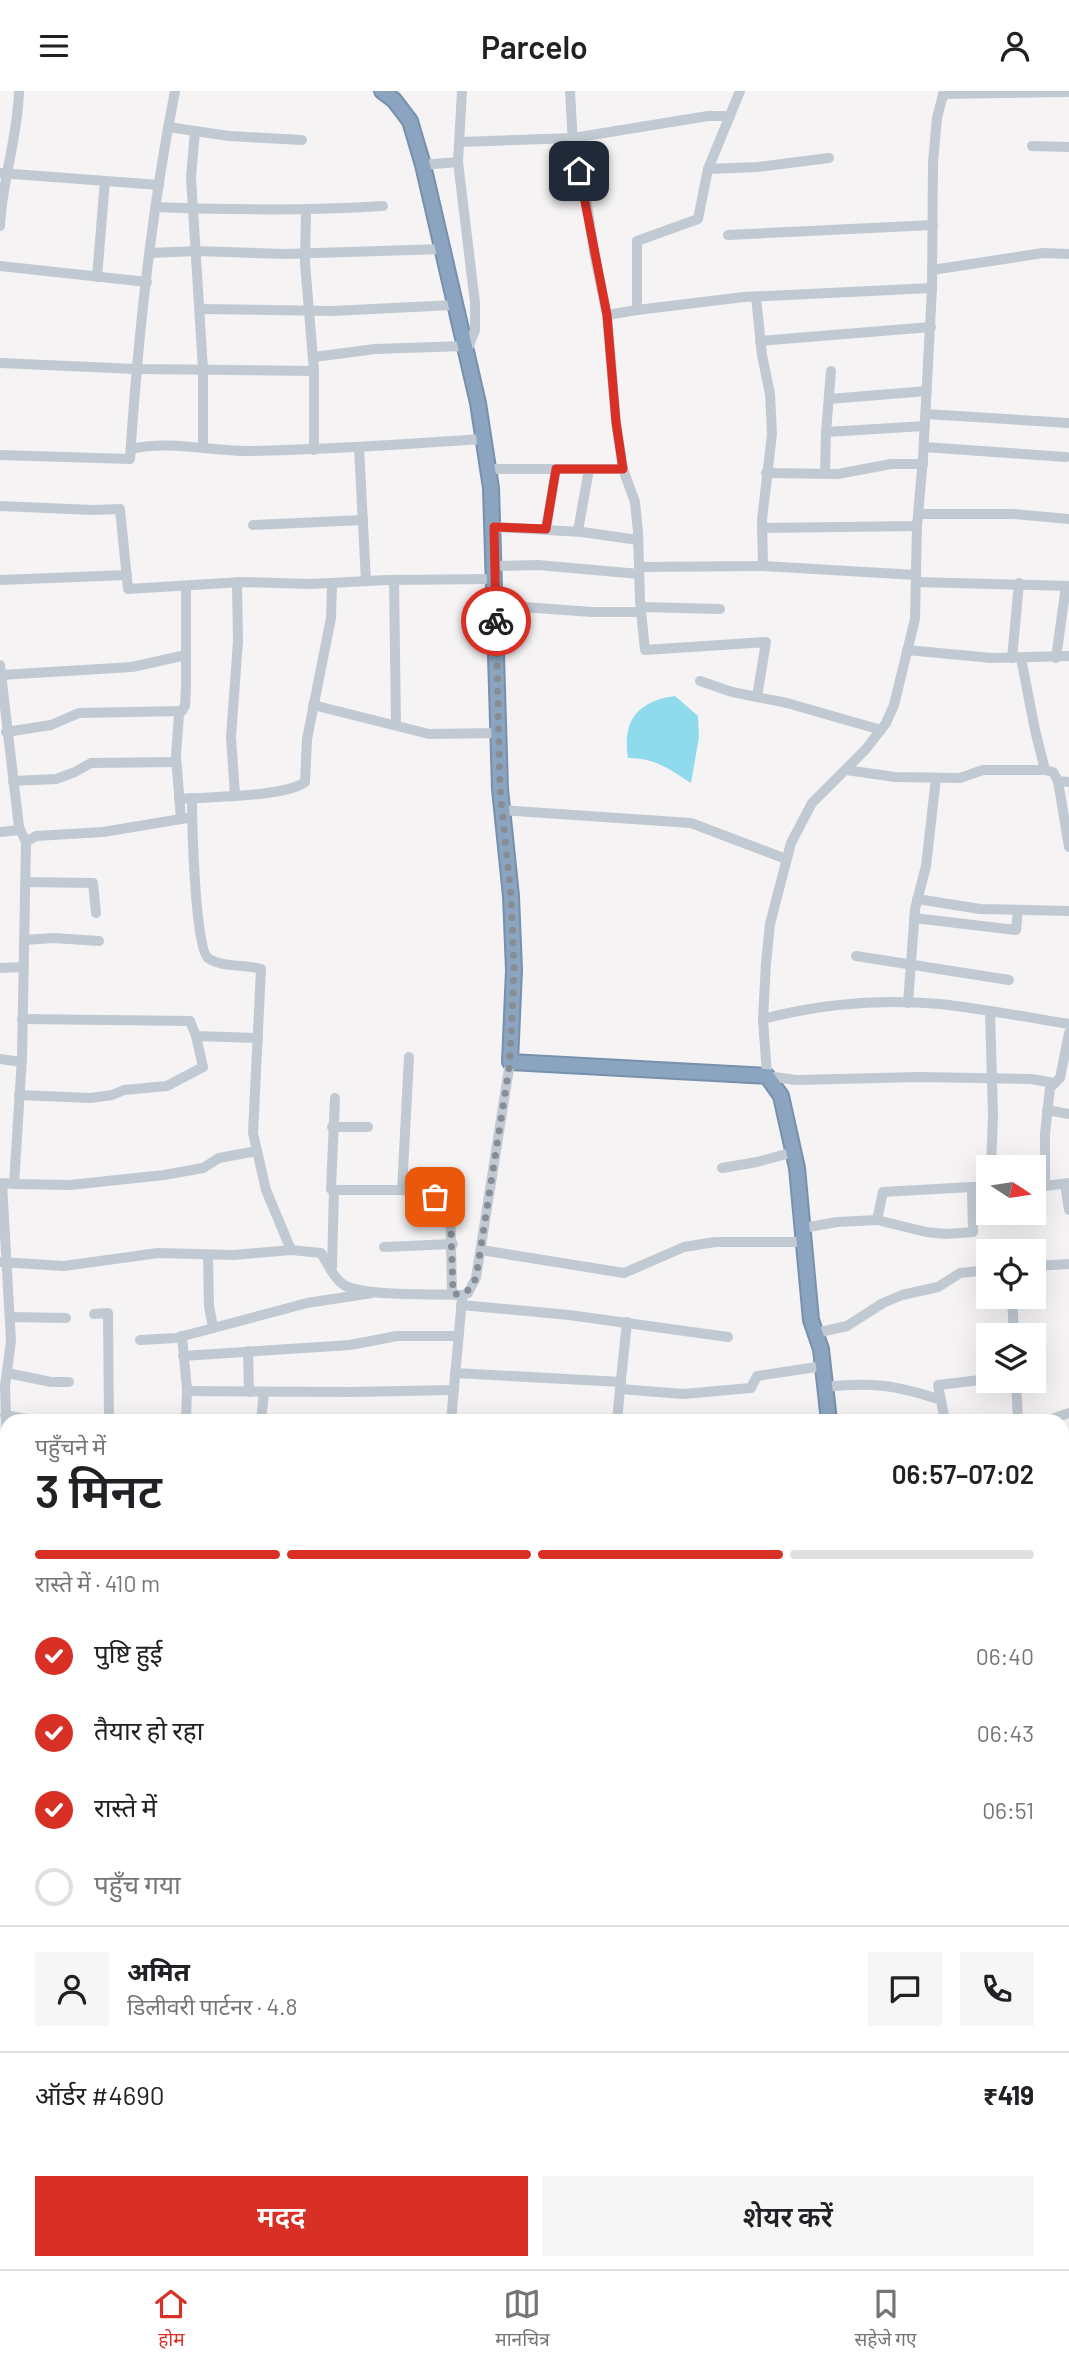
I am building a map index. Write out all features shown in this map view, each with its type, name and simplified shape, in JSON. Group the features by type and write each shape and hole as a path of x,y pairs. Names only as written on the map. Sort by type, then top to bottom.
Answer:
{"highway":[{"path":"382,91 394,100 410,121 423,165 465,350 488,469 494,527 502,810 511,896 514,970 510,1062 766,1076 781,1096 794,1152 811,1320 821,1349 828,1414"}],"street":[{"path":"0,226 4,173 17,128 19,91"},
{"path":"0,455 130,459 136,369 159,185 175,91"},
{"path":"314,357 375,349 465,350 475,330 475,303 458,162 462,91"},
{"path":"570,91 573,138 607,315 616,422 623,469 635,502 645,650 766,642 757,697"},
{"path":"637,310 637,241 698,219 708,169 740,91"},
{"path":"1054,1083 1031,1079 920,1077 796,1080 766,1076 763,1019 770,924 791,843 812,803 881,730 894,705 915,619 917,526 932,288 933,163 937,118 944,93 1069,93"},
{"path":"460,142 573,138 708,116 730,115"},
{"path":"168,127 229,136 302,140"},
{"path":"195,131 191,177 203,369 204,448"},
{"path":"1032,146 1069,147"},
{"path":"708,169 758,167 829,158"},
{"path":"423,165 458,162"},
{"path":"4,173 159,185"},
{"path":"97,277 104,181"},
{"path":"156,207 306,210 383,206"},
{"path":"306,210 305,253 314,357 314,450"},
{"path":"728,235 933,225"},
{"path":"151,253 305,253 442,249"},
{"path":"932,270 1043,253 1069,254"},
{"path":"0,266 147,282"},
{"path":"607,315 756,297 932,288"},
{"path":"756,297 760,341 770,394 772,434 762,528 763,566"},
{"path":"200,309 310,311 454,305"},
{"path":"760,341 930,327"},
{"path":"0,363 136,369 314,371"},
{"path":"825,474 831,371"},
{"path":"829,399 927,391"},
{"path":"926,414 1069,423"},
{"path":"827,432 925,426"},
{"path":"131,449 144,446 231,451 314,450 483,439"},
{"path":"359,447 366,581"},
{"path":"924,447 1066,457"},
{"path":"766,473 838,474 891,464 923,464"},
{"path":"488,469 623,469"},
{"path":"546,529 556,469"},
{"path":"578,531 589,469"},
{"path":"0,506 120,509 128,589 237,583 394,580 495,573 538,565 639,570 763,566 1068,586 1056,658"},
{"path":"919,514 1014,514 1069,519"},
{"path":"253,525 363,520"},
{"path":"762,528 917,526"},
{"path":"494,527 578,531 638,540"},
{"path":"0,580 127,575"},
{"path":"394,580 396,725"},
{"path":"235,796 231,737 238,641 237,583"},
{"path":"179,799 235,796 288,789 299,787 305,782 307,739 331,618 332,583"},
{"path":"1019,583 1017,658 1045,770"},
{"path":"181,819 176,762 179,714 185,706 186,587"},
{"path":"496,605 592,612 720,608"},
{"path":"907,650 1017,658 1069,656"},
{"path":"1,675 132,667 186,655"},
{"path":"0,665 2,715 20,830 26,842 22,1062 14,1184"},
{"path":"700,681 881,730"},
{"path":"313,705 438,734 499,733"},
{"path":"6,732 51,725 79,713 182,711"},
{"path":"13,781 56,779 91,763 176,762"},
{"path":"846,770 895,777 936,778 960,778 983,770 1053,772 1064,782 1069,846"},
{"path":"908,1003 916,899 926,866 936,778"},
{"path":"191,798 197,914 202,951 208,959 261,969 253,1133 266,1190 291,1250"},
{"path":"502,810 691,823 786,859"},
{"path":"26,842 36,836 103,832 192,818"},
{"path":"0,832 20,830"},
{"path":"25,882 93,883 96,913"},
{"path":"916,899 979,909 1069,911"},
{"path":"914,918 1016,930 1018,910"},
{"path":"24,940 54,938 99,941"},
{"path":"856,956 1009,980"},
{"path":"0,968 24,967"},
{"path":"763,1019 790,1012 850,1004 908,1003 940,1004 1069,1024"},
{"path":"990,1011 991,1155"},
{"path":"19,1094 90,1098 112,1095 124,1090 166,1086 202,1067 190,1021 22,1019"},
{"path":"1043,1155 1050,1087 1060,1077 1069,1033"},
{"path":"196,1036 258,1038"},
{"path":"402,1190 409,1057"},
{"path":"0,1059 22,1062"},
{"path":"459,1298 468,1293 476,1278 510,1062"},
{"path":"332,1268 332,1127 335,1098"},
{"path":"1047,1110 1069,1114"},
{"path":"332,1127 368,1127"},
{"path":"5,1414 4,1374 11,1341 2,1262 1,1183 71,1185 164,1175 203,1168 219,1158 257,1151"},
{"path":"722,1168 794,1152"},
{"path":"1046,1186 1067,1183 1069,1210"},
{"path":"877,1220 883,1192 976,1187"},
{"path":"481,1250 624,1273 684,1247 803,1235 837,1222 877,1220 946,1234 973,1232 972,1188"},
{"path":"334,1190 435,1190 435,1197 450,1199 459,1298 452,1414"},
{"path":"384,1247 453,1244"},
{"path":"2,1262 64,1266 158,1253 234,1255 291,1250 321,1254 337,1279 346,1287 459,1298 728,1336"},
{"path":"208,1255 209,1305 213,1328"},
{"path":"1046,1265 1069,1264"},
{"path":"816,1333 847,1326 883,1303 902,1295 939,1287 960,1273 976,1271"},
{"path":"140,1340 182,1336 307,1303 334,1301 378,1292"},
{"path":"94,1314 108,1313 109,1414"},
{"path":"10,1317 66,1318"},
{"path":"618,1414 627,1322"},
{"path":"182,1336 186,1414"},
{"path":"183,1356 351,1345 397,1336 458,1336"},
{"path":"248,1351 248,1392"},
{"path":"455,1373 620,1385 683,1394 751,1388 757,1376 823,1366"},
{"path":"4,1374 51,1382 69,1382"},
{"path":"944,1414 938,1385 976,1381"},
{"path":"825,1387 877,1384 903,1387 941,1400"},
{"path":"187,1391 454,1390"},
{"path":"262,1414 264,1392"},
{"path":"1017,1393 1018,1414"}],"water":[{"path":"675,696 698,716 699,737 691,783 654,762 628,758 628,733 635,715 651,702"}],"way so far":[{"path":"435,1197 450,1199 453,1294 468,1293 476,1278 510,1062 514,970 511,896 500,789 496,621"}],"route":[{"path":"496,621 494,527 546,529 556,469 623,469 616,422 607,315 579,171"}]}
